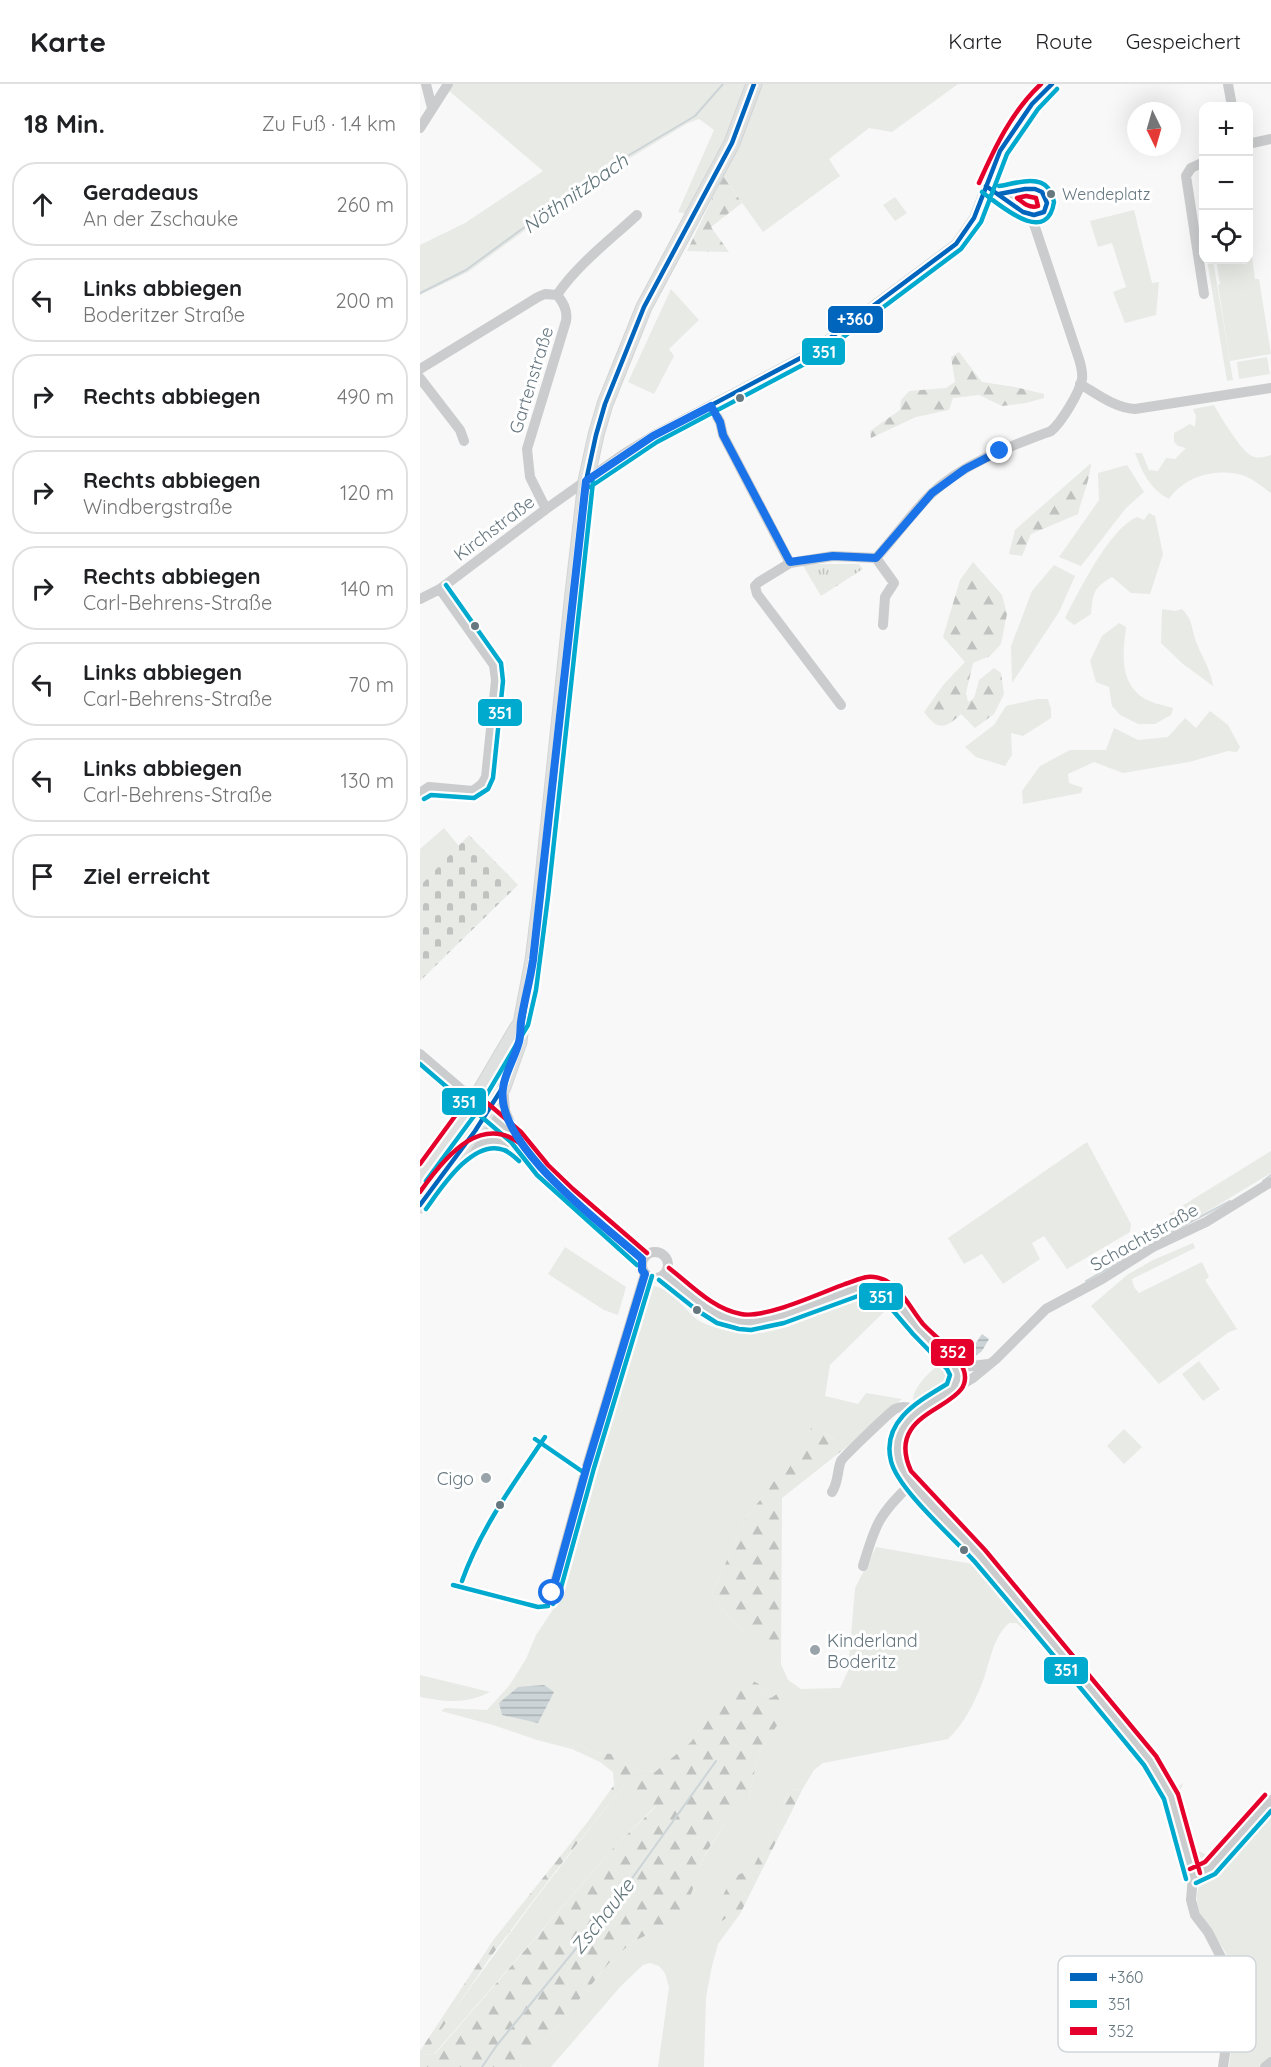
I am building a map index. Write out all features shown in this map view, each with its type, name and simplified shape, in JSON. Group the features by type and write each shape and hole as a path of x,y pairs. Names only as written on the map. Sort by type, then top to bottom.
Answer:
{"main road":[{"path":"420,1177 478,1111 503,1087 519,1042 529,989 541,896 586,481 605,404 633,332 644,307 732,143 754,84"},
{"path":"420,1205 450,1164 478,1111 505,1047 521,1023"}],"street":[{"path":"426,84 432,108"},
{"path":"420,128 448,84"},
{"name":"Kirchstraße","path":"420,599 440,589 546,509 653,436 810,353 956,244 974,218 1000,151 1032,104 1052,84"},
{"path":"1228,84 1231,102"},
{"path":"1253,143 1271,139"},
{"path":"1199,164 1191,168 1186,176 1204,294"},
{"path":"876,558 932,493 965,469 1058,425 1080,384 1082,371 1034,224 1011,202 986,186"},
{"path":"557,295 563,286 637,215"},
{"name":"Gartenstraße","path":"420,369 538,297 545,294 557,295 565,308 566,321 527,449 530,477 546,509"},
{"path":"420,378 460,430 464,441"},
{"path":"1080,384 1118,405 1135,409 1271,388"},
{"path":"711,406 720,422 723,435 790,562"},
{"path":"841,705 757,594 755,586 790,562 833,556 876,558"},
{"path":"876,558 894,583 885,597 883,625"},
{"path":"420,793 429,787 473,790 482,784 486,777 496,680 494,665 440,589"},
{"path":"420,1054 446,1075 478,1111 532,1155 542,1170 568,1195 642,1259"},
{"path":"503,1087 511,1140"},
{"path":"450,1164 480,1142 493,1139 511,1140"},
{"name":"Schachtstraße","path":"918,1410 974,1378 1046,1309 1102,1279 1153,1247 1206,1222 1271,1182"},
{"path":"650,1252 661,1252 668,1260 668,1265 664,1274 655,1278 645,1274 642,1270 642,1259 650,1252"},
{"path":"547,1599 552,1593 587,1466 645,1274"},
{"path":"664,1274 720,1316 752,1323 781,1316 867,1284 874,1284 886,1289 918,1329 953,1365 957,1373 957,1381 953,1389"},
{"path":"953,1365 964,1367 989,1364"},
{"path":"832,1492 842,1460 895,1409 908,1407 918,1410 900,1430 897,1445 898,1460 911,1484 979,1555 1150,1760 1163,1779 1173,1802 1187,1861 1193,1876 1191,1900 1195,1915 1208,1932 1220,1956"},
{"path":"863,1566 872,1534 880,1517 911,1484"},
{"path":"1193,1876 1210,1868 1271,1800"},
{"path":"1223,2067 1225,2052"},
{"path":"1265,2067 1271,2062"}],"green space":[{"path":"452,84 748,84 720,150 686,214 678,212 714,130 699,119 688,123 577,192 468,272 420,295 420,245 465,223 543,171 448,90"},
{"path":"762,84 958,84 892,132 869,128 829,159 840,176 763,232 723,176 741,140"},
{"path":"723,176 742,203 711,227 729,252 687,251"},
{"path":"895,197 907,213 895,221 883,205"},
{"path":"1134,210 1152,283 1159,282 1156,315 1125,323 1113,292 1126,287 1112,243 1098,247 1090,221"},
{"path":"1208,264 1214,264 1233,380 1227,381"},
{"path":"1217,264 1253,264 1255,279 1259,279 1271,354 1230,361 1218,285 1220,284"},
{"path":"671,289 699,320 669,349 674,356 654,394 628,382"},
{"path":"959,352 982,382 1044,394 1044,398 1002,406 979,395 953,398 949,410 916,417 871,438 870,431 900,410 901,400 909,391 946,388 955,382 951,357"},
{"path":"1267,357 1270,374 1239,379 1237,362"},
{"path":"1214,405 1231,433 1247,453 1257,457 1271,455 1271,493 1246,476 1212,473 1192,479 1169,499 1147,479 1135,453 1142,453 1149,470 1158,471 1166,458 1175,459 1186,448 1174,442 1174,433 1190,424 1195,427 1196,416 1193,409"},
{"path":"1091,463 1078,514 1031,534 1022,556 1009,554 1015,530"},
{"path":"1127,465 1144,492 1126,508 1081,566 1059,557 1099,500 1098,473"},
{"path":"1149,513 1155,516 1163,554 1150,594 1131,593 1112,577 1101,584 1095,592 1091,614 1074,625 1065,618 1106,547 1127,523 1137,517 1144,520"},
{"path":"973,562 1002,595 1007,614 1001,644 990,656 973,663 966,693 968,702 974,698 979,680 994,668 1001,673 1004,694 994,714 975,728 961,714 942,726 933,722 924,712 944,684 965,662 943,637 960,580"},
{"path":"802,564 859,564 863,569 821,596"},
{"path":"1054,565 1075,576 1059,612 1012,683 1011,646 1032,591"},
{"path":"1162,609 1175,611 1182,609 1186,613 1213,686 1183,664 1161,643"},
{"path":"1119,623 1126,627 1124,665 1129,682 1145,699 1173,708 1171,715 1155,724 1138,724 1120,715 1112,706 1109,687 1096,682 1090,661 1102,636"},
{"path":"1037,699 1048,699 1051,718 1023,736 1011,733 1012,755 1005,766 976,757 965,747 994,725 1006,706"},
{"path":"1210,711 1228,725 1240,747 1237,752 1228,751 1189,762 1123,773 1094,762 1068,774 1069,783 1083,788 1081,793 1023,804 1022,791 1040,766 1070,750 1106,750 1114,728 1138,740 1168,737 1185,718 1196,728"},
{"path":"444,828 459,846 420,886 420,849"},
{"path":"469,835 518,885 420,981 420,886"},
{"path":"1087,1142 1131,1224 1130,1232 1067,1269 1044,1236 1032,1243 1040,1259 1003,1284 982,1254 964,1264 948,1238"},
{"path":"1271,1151 1271,1173 1185,1225 1169,1214"},
{"path":"1193,1243 1195,1248 1132,1279 1134,1287 1139,1293 1202,1262 1209,1277 1205,1280 1237,1329 1229,1332 1159,1384 1091,1306 1127,1275 1153,1260"},
{"path":"565,1247 626,1287 618,1315 604,1310 548,1274"},
{"path":"654,1286 671,1294 701,1322 738,1333 776,1330 826,1311 826,1307 870,1291 881,1294 891,1305 830,1365 825,1396 858,1404 866,1393 902,1399 844,1449 844,1443 831,1438 815,1424 747,1516 712,1593 729,1618 781,1664 788,1680 801,1689 840,1688 848,1671 855,1588 876,1547 972,1564 1031,1635 1016,1623 1009,1623 999,1635 974,1703 960,1726 948,1739 823,1763 814,1770 802,1790 790,1789 782,1807 788,1819 782,1830 771,1831 733,1912 740,1914 718,1944 706,1997 704,2067 658,2067 669,1987 665,1973 659,1966 650,1963 643,1965 621,1986 551,2067 520,2067 553,2032 609,1963 632,1942 664,1927 698,1873 705,1855 726,1822 749,1799 758,1754 793,1700 771,1698 760,1690 708,1717 691,1742 655,1772 633,1769 612,1754 593,1752 573,1743 572,1749 441,1711 445,1708 487,1710 509,1686 526,1659 536,1635 558,1602 645,1290"},
{"path":"1199,1361 1220,1389 1203,1401 1182,1374"},
{"path":"939,1364 942,1364 948,1372 948,1383 918,1402 913,1400 919,1385"},
{"path":"815,1423 828,1436 844,1443 844,1449 782,1498 781,1664 729,1618 712,1593 747,1516"},
{"path":"1124,1429 1142,1447 1124,1464 1107,1446"},
{"path":"420,1675 490,1692 473,1699 456,1701 420,1697"},
{"path":"747,1678 759,1684 760,1690 771,1698 780,1692 794,1700 758,1754 749,1799 726,1822 705,1854 691,1894 677,1915 664,1927 632,1942 609,1963 553,2032 520,2067 420,2067 420,2051 494,1939 586,1824 614,1785 613,1772 600,1762 572,1749 573,1743 593,1752 612,1754 633,1769 655,1772 691,1742 708,1717","holes":["624,1785 656,1807 616,1845 435,2054 424,2055 489,1959"]},
{"path":"1154,1783 1166,1796 1183,1783 1179,1795 1190,1840 1197,1850 1209,1855 1178,1867 1167,1816"},
{"path":"624,1785 656,1806 616,1845 434,2054 423,2055 521,1918"},
{"path":"790,1789 802,1790 788,1819 782,1807"},
{"path":"1271,1809 1271,2058 1262,2067 1229,2067 1231,2052 1256,2052 1256,1956 1227,1956 1201,1916 1197,1897 1199,1886"},
{"path":"782,1830 740,1914 733,1913 722,1921 716,1909 732,1878 742,1873 749,1876 771,1831"}],"shaded area":[{"path":"982,1334 989,1339 982,1351 974,1357 969,1353"},
{"path":"544,1685 554,1692 538,1723 502,1715 499,1703 518,1687"}],"waterway":[{"name":"Nöthnitzbach","path":"420,293 466,270 597,174 695,116 723,84"},
{"path":"1263,1181 1271,1175"},
{"path":"1172,1232 1230,1201"},
{"path":"1086,1281 1128,1257"},
{"name":"Zschauke","path":"482,2067 497,2045 623,1891 716,1761"}],"transit line":[{"name":"+360","path":"420,1205 475,1131 503,1087 519,1042 541,896 586,481 605,404 644,307 732,143 754,84"},
{"name":"352","path":"979,183 1013,118 1041,84"},
{"name":"+360","path":"586,481 653,436 810,353 956,244 974,218 1000,151 1032,104 1052,84"},
{"name":"351","path":"590,487 657,442 814,359 961,249 981,222 1007,154 1038,109 1057,89"},
{"name":"351","path":"982,192 1022,219 1033,222 1042,221 1050,215 1054,202 1050,191 1044,184 1025,181 999,186"},
{"name":"+360","path":"986,186 1023,212 1034,215 1044,212 1047,203 1042,192 1035,189 999,194"},
{"name":"352","path":"1026,196 1036,198 1038,206 1029,206 1017,198 1026,196"},
{"name":"351","path":"426,1181 474,1116 528,1025 536,990 548,897 593,482"},
{"name":"351","path":"424,799 431,795 474,798 488,789 493,778 503,681 501,663 446,585"},
{"name":"351","path":"420,1064 511,1142 537,1175 637,1265"},
{"name":"352","path":"420,1164 469,1097 478,1095 521,1132 548,1165 573,1189 647,1253"},
{"name":"352","path":"420,1192 454,1151 482,1135 497,1134 513,1139 529,1151"},
{"name":"351","path":"426,1209 459,1167 481,1151 492,1148 504,1150 519,1161"},
{"name":"352","path":"669,1268 712,1302 731,1311 751,1315 778,1309 862,1278 881,1278 898,1291 923,1324 953,1353 961,1364 965,1379 960,1391 920,1420 909,1432 905,1449 911,1471 985,1550 1156,1756 1178,1794 1200,1873"},
{"name":"351","path":"553,1604 559,1595 594,1468 652,1276"},
{"name":"351","path":"659,1280 717,1323 751,1330 784,1323 869,1292 878,1293 947,1369 950,1375 947,1384 914,1405 897,1424 892,1434 889,1447 896,1473 915,1499 975,1562 1144,1765 1164,1799 1186,1879"},
{"name":"351","path":"462,1581 488,1524 545,1437"},
{"name":"351","path":"535,1439 583,1472"},
{"name":"351","path":"453,1585 538,1607 548,1606"},
{"name":"352","path":"1190,1869 1205,1862 1265,1795"},
{"name":"351","path":"1196,1883 1215,1874 1271,1811"}],"place":[{"name":"Wendeplatz","path":"1051,194"},
{"name":"Cigo","path":"486,1478"},
{"name":"Kinderland Boderitz","path":"815,1650"}],"route":[{"path":"552,1593 587,1466 645,1274 642,1270 642,1259 542,1170 516,1137 505,1111 503,1099 503,1087 519,1042 533,960 586,481 653,436 711,406 720,422 723,435 790,562 833,556 876,558 932,493 965,469 1000,451"}]}
